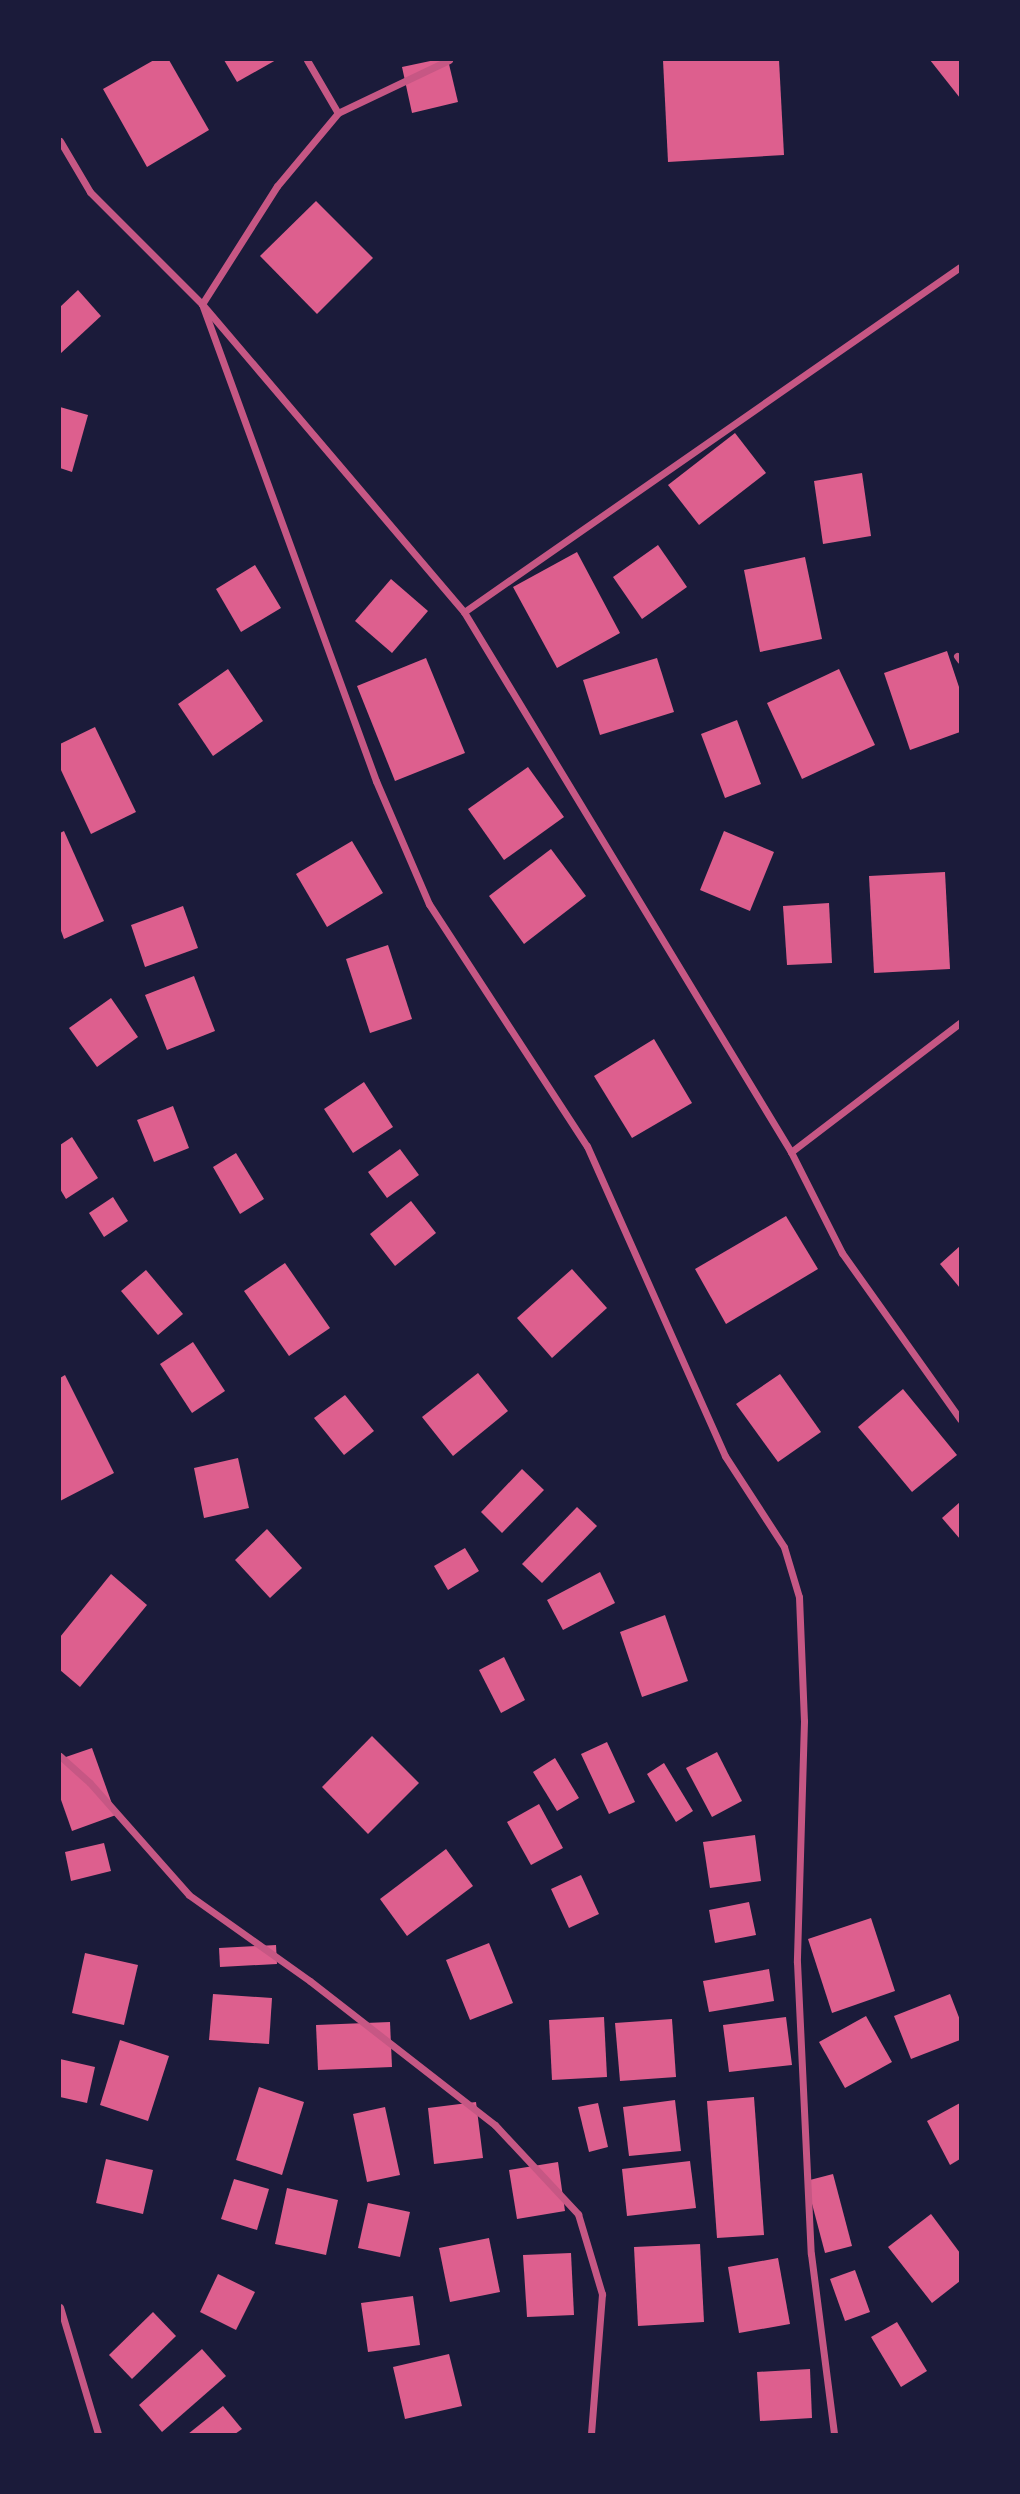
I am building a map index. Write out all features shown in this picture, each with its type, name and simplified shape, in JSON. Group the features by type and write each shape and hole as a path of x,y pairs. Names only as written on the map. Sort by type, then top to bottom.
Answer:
{"street":[{"path":"307,60 338,113"},
{"path":"202,304 276,186 338,113 449,60"},
{"path":"60,141 90,192 202,304 464,612 792,1152 842,1253 961,1419"},
{"path":"464,612 961,267"},
{"path":"202,304 376,781 429,904 587,1146 725,1455 784,1547 799,1597 804,1721 797,1962 811,2254 834,2434"},
{"path":"792,1152 961,1023"},
{"path":"60,1756 90,1783 189,1895 310,1981 495,2125 578,2214 602,2294 591,2434"},
{"path":"60,2307 97,2434"}],"building":[{"path":"154,60 169,60 209,130 147,167 103,89"},
{"path":"224,60 276,60 237,82"},
{"path":"448,60 458,102 412,113 402,67"},
{"path":"663,60 779,60 784,155 668,162"},
{"path":"930,60 960,60 960,98"},
{"path":"316,201 373,258 317,314 260,256"},
{"path":"78,290 101,316 60,354 60,307"},
{"path":"60,407 88,415 72,472 60,468"},
{"path":"735,433 766,473 699,525 668,485"},
{"path":"862,473 871,536 823,544 814,481"},
{"path":"658,545 687,587 642,619 613,577"},
{"path":"577,552 620,633 557,668 513,587"},
{"path":"805,557 822,639 760,652 744,570"},
{"path":"255,565 281,608 241,632 216,589"},
{"path":"391,579 428,611 392,653 355,621"},
{"path":"947,651 960,690 960,732 910,750 884,673"},
{"path":"426,658 465,753 395,781 357,686"},
{"path":"657,658 674,712 600,735 583,680"},
{"path":"228,669 263,721 213,756 178,704"},
{"path":"839,669 875,745 802,779 767,703"},
{"path":"737,720 761,784 725,798 701,734"},
{"path":"95,727 136,812 91,834 60,768 60,744"},
{"path":"528,767 564,817 504,860 468,809"},
{"path":"64,831 104,921 64,939 60,928 60,833"},
{"path":"724,831 774,852 750,911 700,890"},
{"path":"352,841 383,893 327,927 296,874"},
{"path":"551,849 586,896 524,944 489,896"},
{"path":"945,872 950,969 874,973 869,876"},
{"path":"829,903 832,963 787,965 783,906"},
{"path":"183,906 198,948 145,967 131,925"},
{"path":"388,945 412,1019 370,1033 346,959"},
{"path":"194,976 215,1031 167,1050 145,995"},
{"path":"111,998 138,1037 97,1067 69,1028"},
{"path":"654,1039 692,1103 632,1138 594,1076"},
{"path":"364,1082 393,1127 353,1153 324,1109"},
{"path":"173,1106 189,1148 154,1162 137,1120"},
{"path":"72,1137 98,1178 66,1199 60,1189 60,1145"},
{"path":"400,1149 419,1175 387,1198 368,1172"},
{"path":"236,1153 264,1199 240,1214 213,1167"},
{"path":"113,1197 128,1221 104,1237 89,1213"},
{"path":"411,1201 436,1233 395,1266 370,1234"},
{"path":"786,1216 818,1269 726,1324 695,1269"},
{"path":"960,1246 960,1288 940,1264"},
{"path":"285,1263 330,1328 289,1356 244,1291"},
{"path":"572,1269 607,1308 552,1358 517,1318"},
{"path":"146,1270 183,1314 158,1335 121,1291"},
{"path":"193,1342 225,1391 192,1413 160,1364"},
{"path":"478,1373 508,1411 453,1456 422,1417"},
{"path":"780,1374 821,1432 778,1462 736,1404"},
{"path":"65,1375 114,1473 60,1501 60,1378"},
{"path":"903,1389 957,1455 912,1492 858,1427"},
{"path":"345,1395 374,1431 344,1455 314,1418"},
{"path":"238,1458 249,1508 204,1518 194,1468"},
{"path":"522,1469 544,1490 502,1533 481,1512"},
{"path":"960,1502 960,1539 942,1518"},
{"path":"577,1507 597,1526 542,1583 522,1564"},
{"path":"267,1529 302,1568 270,1598 235,1560"},
{"path":"465,1548 479,1571 448,1590 434,1566"},
{"path":"600,1572 615,1603 563,1630 547,1600"},
{"path":"111,1574 147,1605 80,1687 60,1670 60,1637"},
{"path":"665,1615 688,1681 642,1697 620,1632"},
{"path":"504,1657 525,1700 501,1713 479,1670"},
{"path":"372,1736 419,1783 368,1834 322,1787"},
{"path":"607,1742 635,1802 609,1814 581,1754"},
{"path":"92,1748 116,1815 72,1831 60,1797 60,1759"},
{"path":"717,1752 742,1801 712,1817 686,1768"},
{"path":"555,1758 579,1798 557,1811 533,1772"},
{"path":"664,1763 693,1811 676,1822 647,1774"},
{"path":"539,1804 563,1848 531,1865 507,1822"},
{"path":"755,1835 761,1881 710,1888 703,1842"},
{"path":"104,1843 111,1871 71,1881 65,1852"},
{"path":"446,1849 473,1886 407,1936 380,1899"},
{"path":"581,1875 599,1914 569,1928 551,1889"},
{"path":"749,1902 756,1935 715,1943 709,1910"},
{"path":"871,1918 895,1991 832,2013 808,1939"},
{"path":"489,1943 513,2003 470,2020 446,1960"},
{"path":"276,1945 277,1964 220,1967 219,1948"},
{"path":"85,1953 138,1965 124,2025 72,2013"},
{"path":"769,1969 774,2001 709,2012 703,1981"},
{"path":"213,1994 272,1998 269,2044 209,2040"},
{"path":"950,1994 960,2020 960,2040 911,2059 894,2016"},
{"path":"866,2016 892,2062 845,2088 819,2042"},
{"path":"604,2017 607,2077 552,2080 549,2020"},
{"path":"786,2017 792,2065 729,2072 723,2025"},
{"path":"672,2019 676,2077 620,2081 615,2023"},
{"path":"390,2022 392,2067 318,2070 316,2025"},
{"path":"120,2040 169,2056 148,2121 100,2105"},
{"path":"60,2059 95,2067 87,2103 60,2097"},
{"path":"259,2087 304,2102 282,2175 236,2160"},
{"path":"754,2097 764,2235 717,2238 707,2101"},
{"path":"675,2100 681,2151 629,2156 623,2107"},
{"path":"476,2102 483,2158 434,2164 428,2108"},
{"path":"598,2103 608,2147 589,2152 578,2107"},
{"path":"960,2103 960,2159 950,2165 927,2121"},
{"path":"385,2107 400,2175 367,2182 353,2114"},
{"path":"106,2159 153,2170 143,2214 96,2203"},
{"path":"690,2161 696,2208 627,2216 622,2169"},
{"path":"558,2162 565,2211 517,2219 509,2170"},
{"path":"833,2174 852,2246 825,2253 806,2181"},
{"path":"234,2179 269,2189 257,2230 221,2219"},
{"path":"287,2188 338,2200 326,2255 275,2244"},
{"path":"368,2203 410,2212 400,2257 358,2248"},
{"path":"931,2214 960,2253 960,2281 932,2303 888,2247"},
{"path":"489,2238 500,2292 450,2302 439,2248"},
{"path":"700,2244 704,2322 638,2326 634,2247"},
{"path":"571,2253 574,2315 527,2317 523,2255"},
{"path":"778,2258 790,2324 739,2333 728,2267"},
{"path":"855,2270 870,2312 845,2321 830,2279"},
{"path":"218,2274 255,2292 236,2330 200,2312"},
{"path":"413,2296 420,2345 368,2352 361,2303"},
{"path":"153,2312 176,2336 132,2379 109,2355"},
{"path":"897,2322 927,2371 901,2387 871,2337"},
{"path":"202,2349 226,2376 162,2432 139,2405"},
{"path":"449,2354 462,2406 405,2419 393,2367"},
{"path":"810,2369 812,2418 760,2421 757,2372"},
{"path":"223,2406 242,2429 235,2434 188,2434"}]}
